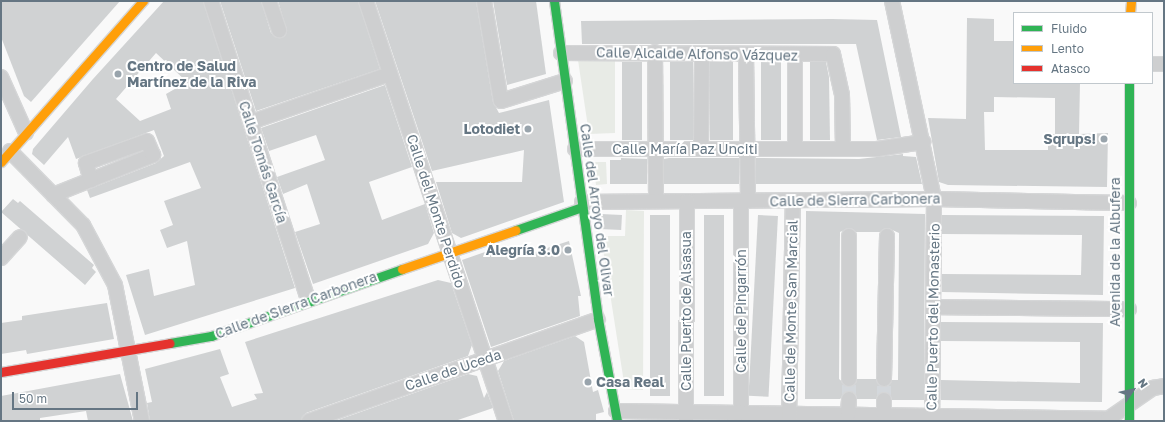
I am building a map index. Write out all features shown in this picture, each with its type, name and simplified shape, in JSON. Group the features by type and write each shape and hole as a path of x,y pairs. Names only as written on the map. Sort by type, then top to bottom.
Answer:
{"street":[{"path":"1,162 143,1"},
{"name":"Calle Tomás García","path":"211,1 308,300"},
{"path":"269,1 279,30"},
{"name":"Calle del Monte Perdido","path":"366,1 506,421"},
{"path":"484,1 501,101 565,81"},
{"name":"Calle del Arroyo del Olivar","path":"554,1 598,319 617,416"},
{"name":"Calle Puerto del Monasterio","path":"892,1 934,198 932,418"},
{"path":"1130,12 1131,1"},
{"path":"655,52 656,200"},
{"name":"Calle Alcalde Alfonso Vázquez","path":"561,53 655,52 702,54 833,54 842,95 843,149"},
{"path":"701,148 702,54"},
{"name":"Calle de Pingarrón","path":"741,416 746,149 746,54"},
{"path":"795,55 795,149"},
{"path":"1153,64 1164,64"},
{"path":"251,122 390,74"},
{"path":"1,77 26,133"},
{"name":"Avenida de la Albufera","path":"1129,84 1129,421"},
{"name":"Calle María Paz Unciti","path":"575,149 877,149 923,142"},
{"path":"10,151 83,226 115,285 126,350 142,421"},
{"path":"53,195 91,180"},
{"name":"Calle de Sierra Carbonera","path":"1,372 211,336 308,300 582,205 656,200 793,202 934,198 1129,203"},
{"name":"Calle Puerto de Alsasua","path":"686,416 687,201"},
{"name":"Calle de Monte San Marcial","path":"789,417 793,202"},
{"path":"849,236 849,379"},
{"path":"884,379 887,236"},
{"path":"1,258 20,237"},
{"path":"933,307 1129,308"},
{"name":"Calle de Uceda","path":"309,421 598,319"},
{"path":"617,416 789,417 884,414 932,418 1108,419 1129,403 1153,388 1164,386"},
{"path":"848,414 849,399"},
{"path":"884,400 884,414"}],"shaded area":[{"path":"615,59 615,133 589,134 578,60"},
{"path":"593,162 606,162 607,184 596,185"},
{"path":"626,210 644,211 643,390 625,389 601,236 625,236"}],"building":[{"path":"1,1 120,1 31,102 24,96 1,37"},
{"path":"164,1 203,1 295,288 145,335 126,275 149,269 154,296 195,285 187,241 167,248 160,230 173,225 164,201 201,188 190,162 90,198 87,190 156,163 164,156 154,130 76,159 68,137 44,165 32,154 33,149 93,79","holes":["156,53 187,82 166,94 171,109 140,121 116,99"]},
{"path":"220,1 261,1 271,33 278,38 287,31 278,1 358,1 380,69 256,111"},
{"path":"375,1 476,1 493,102 499,113 549,100 564,202 461,238 452,233 436,182 522,182 524,150 432,171"},
{"path":"493,1 536,1 546,74 507,85"},
{"path":"967,18 994,19 994,41 1013,41 1013,84 1080,84 1079,134 1108,133 1107,187 948,185 939,182 928,118 966,119","holes":["994,97 1055,98 1055,134 1048,134 1048,150 985,150 984,112 994,112"]},
{"path":"877,20 901,137 877,140 856,44 582,44 581,21"},
{"path":"622,62 642,62 642,140 622,140"},
{"path":"670,62 693,62 693,140 670,140"},
{"path":"710,62 733,62 733,140 710,140"},
{"path":"761,62 781,62 781,140 761,140"},
{"path":"810,62 826,62 829,77 830,140 810,140"},
{"path":"385,85 412,167 369,182 382,220 425,204 434,233 428,244 313,284 295,232 320,224 307,184 283,194 277,177 325,160 316,135 269,151 261,128"},
{"path":"903,154 903,156 916,157 922,184 756,184 756,158 859,159"},
{"path":"621,158 647,159 647,184 610,184 610,160 621,160"},
{"path":"739,158 739,184 664,184 664,159"},
{"path":"13,199 18,203 20,201 94,265 92,268 96,272 85,285 1,212"},
{"path":"806,211 925,214 924,400 892,400 884,392 876,399 857,399 849,391 840,399 805,399","holes":["849,228 856,232 880,232 888,228 899,233 898,380 892,380 884,387 876,379 857,379 854,386 849,387 839,379 840,232"]},
{"path":"601,214 622,215 621,230 600,229"},
{"path":"650,215 670,215 670,396 650,396"},
{"path":"704,215 724,215 724,396 704,396"},
{"path":"758,215 778,216 768,397 749,396"},
{"path":"942,215 1104,216 1103,295 942,292 942,274 1081,275 1082,235 942,234"},
{"path":"569,241 581,296 578,296 580,316 491,347 462,260 505,245 510,260"},
{"path":"438,280 451,283 472,345 468,356 306,413 301,421 150,421 147,403 152,402 145,369 220,349 229,374 220,377 232,407 257,399 254,394 263,393 245,342"},
{"path":"107,303 114,339 27,354 26,350 1,354 1,323 22,320 22,316"},
{"path":"941,322 1103,323 1102,402 941,400 941,380 1080,383 1080,342 941,341"},
{"path":"575,336 584,342 593,392 598,390 604,412 596,414 596,421 514,421 498,371 504,361"},
{"path":"120,374 133,421 88,421 86,411 40,418 40,421 1,421 1,396"},
{"path":"468,374 477,376 484,398 487,392 493,408 455,421 335,421"}],"tunnel":[{"path":"849,379 849,399"},
{"path":"884,379 884,400"}],"traffic: fast":[{"path":"554,1 598,319 617,421"},
{"path":"1129,84 1129,421"},
{"path":"516,230 582,207"},
{"path":"170,343 211,336 402,269"}],"traffic: slow":[{"path":"1,162 143,1"},
{"path":"1130,12 1131,1"},
{"path":"402,269 516,230"}],"traffic: jam":[{"path":"1,372 170,343"}],"place":[{"name":"Centro de Salud Martínez de la Riva","path":"118,74"},
{"name":"Lotodiet","path":"528,129"},
{"name":"Sqrups!","path":"1104,139"},
{"name":"Alegría 3.0","path":"568,250"},
{"name":"Casa Real","path":"588,382"}]}
